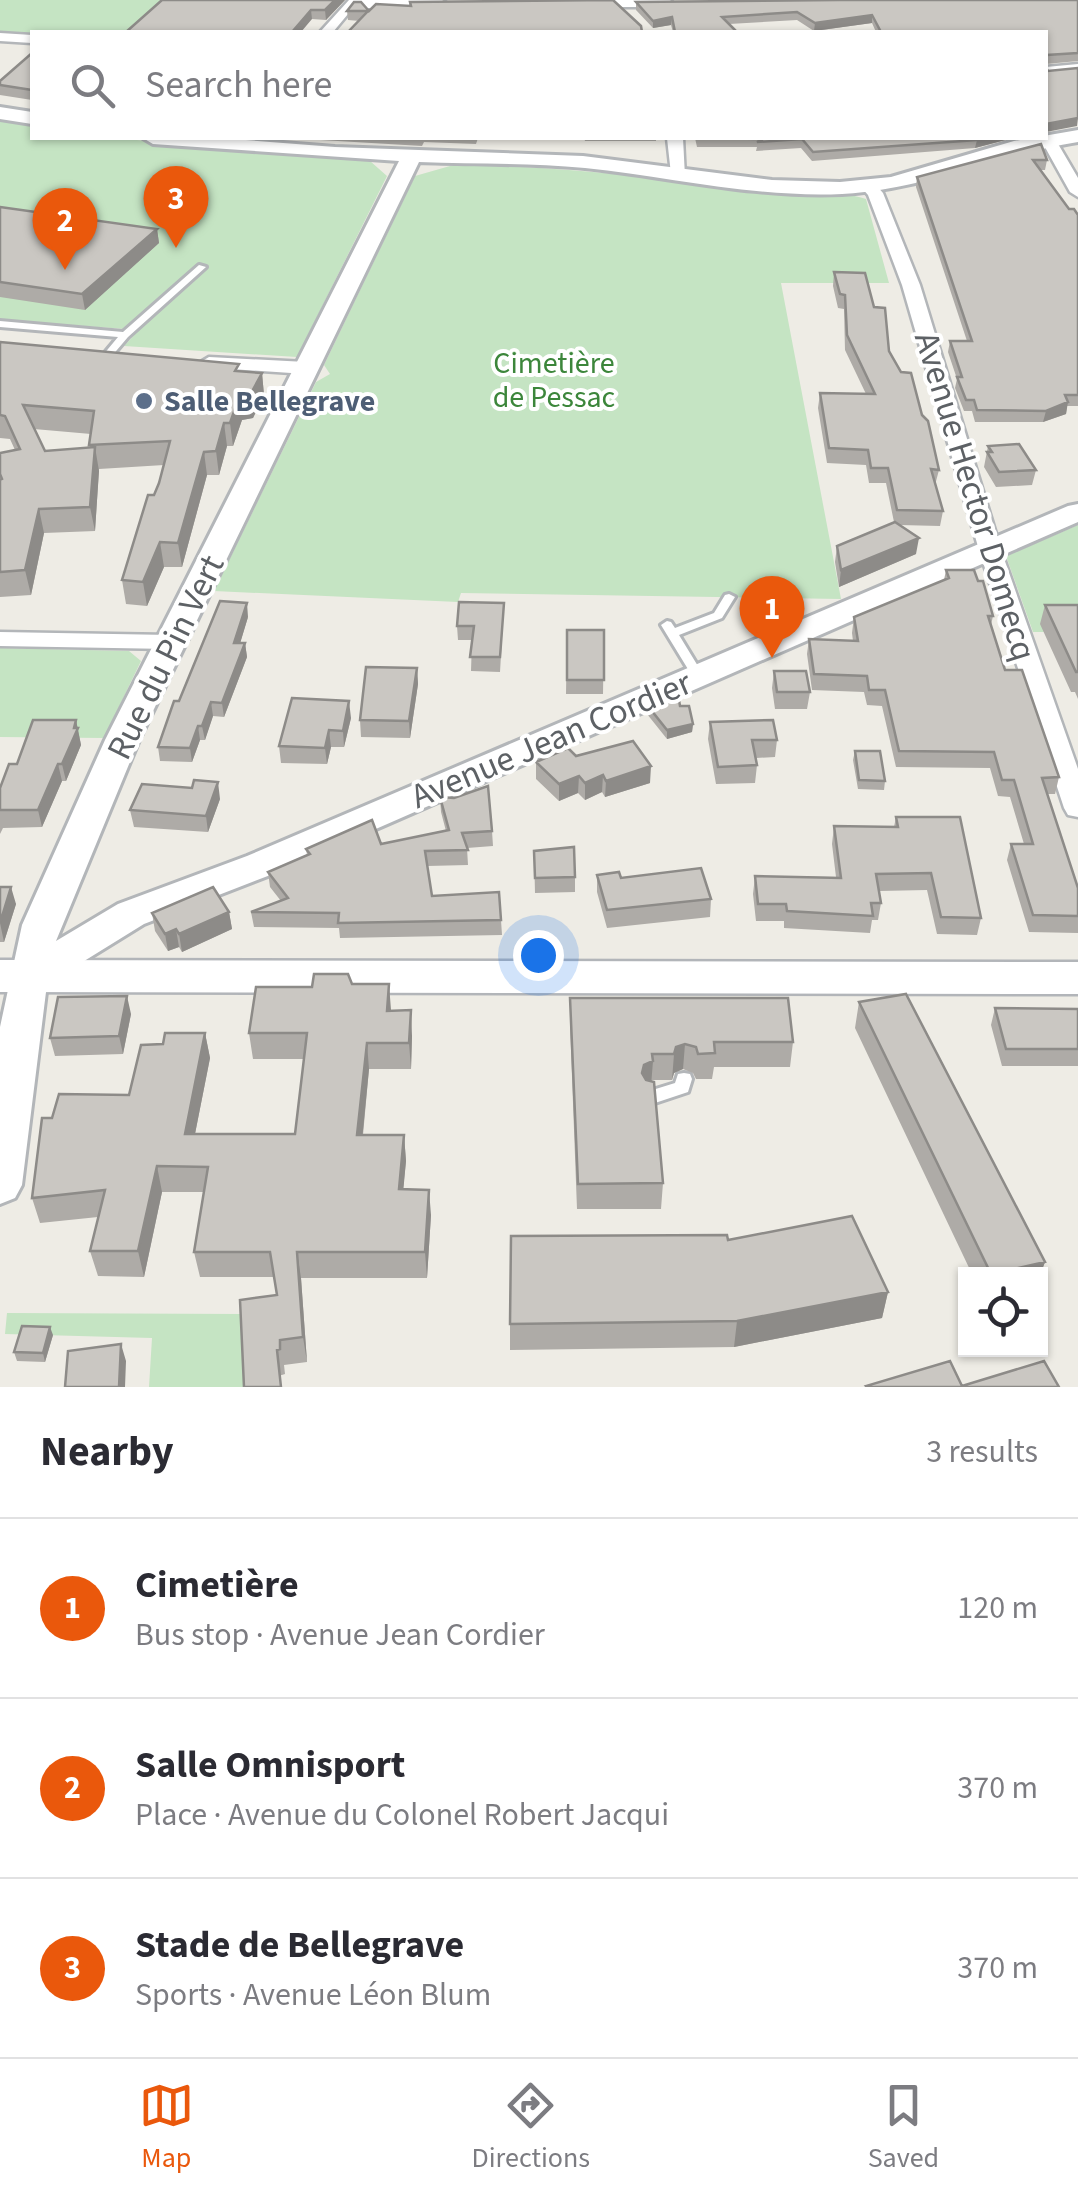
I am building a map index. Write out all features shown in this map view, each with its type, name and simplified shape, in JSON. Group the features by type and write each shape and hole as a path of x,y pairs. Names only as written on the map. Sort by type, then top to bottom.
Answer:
{"main road":[{"path":"15,976 1078,978"}],"street":[{"path":"618,1 632,18"},
{"path":"560,3 678,2"},
{"path":"328,30 349,4 461,4"},
{"path":"0,36 30,39"},
{"path":"1048,70 1078,68"},
{"path":"0,113 30,118"},
{"path":"196,140 411,157 582,162 792,188 869,187 1078,136"},
{"path":"674,140 679,174"},
{"path":"1049,140 1078,192"},
{"name":"Rue du Pin Vert","path":"0,1185 22,1004 15,976 122,740 411,157"},
{"name":"Avenue Hector Domecq","path":"869,187 875,193 911,285 990,550 1078,808"},
{"path":"194,362 306,368"},
{"name":"Avenue Jean Cordier","path":"15,976 131,914 260,865 1078,512"},
{"path":"0,638 170,642"}],"lane":[{"path":"108,355 202,267"},
{"path":"0,324 125,335"},
{"path":"698,676 670,629 718,615 729,597"},
{"path":"652,1097 673,1093 684,1080"}],"green space":[{"path":"0,0 174,0 140,30 30,30 30,36 0,34"},
{"path":"0,119 30,124 30,140 137,140 370,161 387,176 297,357 124,346 139,330 0,320"},
{"name":"Cimetière de Pessac","path":"457,164 579,171 866,199 889,283 781,283 841,599 461,593 458,602 214,591 316,382 330,374 324,365 415,176"},
{"path":"1078,525 1078,632 1033,632 1006,556"},
{"path":"0,648 129,651 141,661 104,738 0,737"},
{"path":"7,1313 244,1314 248,1387 149,1387 152,1338 5,1334"}],"building":[{"path":"162,0 335,0 325,10 311,10 294,30 128,30"},
{"path":"613,0 642,30 350,30 368,11 347,11 354,2 361,2 369,11 376,4 411,6 410,2"},
{"path":"1078,0 1078,53 1048,55 1048,30 880,30 872,15 815,23 797,12 722,17 735,30 675,30 672,17 653,21 636,2"},
{"path":"30,55 30,90 0,85"},
{"path":"1078,68 1078,118 1048,124 1048,71"},
{"path":"803,140 977,140 813,152"},
{"path":"1041,144 1047,160 1033,160 1069,209 1078,215 1078,395 1065,395 1068,402 1046,411 977,410 974,400 966,400 957,377 962,377 950,341 972,341 917,177"},
{"path":"0,207 157,229 82,294 0,282"},
{"path":"834,272 865,273 874,307 885,308 889,351 901,372 911,373 922,415 928,421 939,470 931,469 943,511 897,510 888,468 871,468 868,450 829,448 820,393 875,394 847,335 845,295 840,294"},
{"path":"0,342 239,364 235,371 262,373 250,395 239,397 230,423 224,423 216,451 204,452 178,543 160,542 143,582 122,580 148,495 154,495 159,483 170,441 89,445 94,411 23,405 45,451 95,447 90,507 39,509 25,570 0,572 0,453 20,449 5,416 0,415"},
{"path":"1019,444 1036,470 999,472 987,452 992,452 988,446"},
{"path":"895,522 919,538 841,570 837,546"},
{"path":"946,570 974,570 978,581 983,581 993,616 988,616 1005,670 1022,670 1059,777 1042,778 1078,888 1078,916 1033,915 1011,844 1033,844 1014,780 1002,780 994,752 899,751 885,690 869,690 867,676 814,674 809,639 858,641 854,617 949,578"},
{"path":"220,601 247,603 234,643 245,643 222,703 211,702 190,748 158,747 174,701 179,701"},
{"path":"459,602 504,603 500,657 470,657 474,626 457,626"},
{"path":"1045,605 1078,605 1078,672 1076,672"},
{"path":"567,630 604,630 604,680 567,680"},
{"path":"366,667 417,668 409,721 360,720"},
{"path":"774,671 806,671 810,692 777,692"},
{"path":"292,698 349,701 343,731 329,730 325,748 279,746"},
{"path":"679,700 680,706 689,706 693,724 667,730 648,706"},
{"path":"33,720 76,720 74,728 78,728 38,810 0,810 0,788 9,764 17,764"},
{"path":"773,720 777,740 752,740 757,765 718,767 710,722"},
{"path":"633,741 651,766 606,781 603,775 585,783 579,776 559,784 536,762 568,748 576,756"},
{"path":"855,751 880,751 885,781 859,780"},
{"path":"194,780 218,782 206,816 130,810 142,784 192,788"},
{"path":"488,786 492,831 462,833 468,850 425,851 432,896 499,892 501,920 338,923 339,913 251,912 288,898 268,872 310,854 306,849 372,820 381,844 449,830 440,797 454,798"},
{"path":"896,817 960,817 981,918 941,917 931,873 876,874 881,903 871,903 873,916 787,911 786,904 758,904 755,876 841,878 834,826 898,827"},
{"path":"574,847 575,877 535,878 534,851"},
{"path":"701,868 711,899 607,910 597,875 619,872 621,878"},
{"path":"0,887 11,887 0,923"},
{"path":"213,887 229,912 179,934 176,929 165,934 152,913"},
{"path":"314,974 348,974 352,984 389,984 387,1011 411,1010 409,1043 367,1043 357,1135 404,1135 399,1189 429,1190 425,1252 297,1252 303,1337 280,1340 277,1350 281,1387 244,1387 240,1300 277,1295 270,1252 194,1252 208,1167 157,1166 138,1251 90,1251 105,1190 32,1198 42,1118 52,1118 59,1094 129,1095 141,1045 163,1044 165,1033 205,1033 185,1134 295,1134 307,1033 249,1033 256,987 312,987"},
{"path":"906,994 1045,1262 1022,1267 988,1267 859,1002"},
{"path":"127,996 119,1036 50,1038 58,997"},
{"path":"570,998 788,998 793,1042 714,1042 715,1053 698,1054 696,1047 685,1044 676,1047 674,1054 652,1054 653,1061 644,1065 642,1073 646,1080 654,1082 663,1183 578,1184"},
{"path":"995,1008 1078,1009 1078,1049 1006,1049"},
{"path":"852,1216 888,1292 737,1321 510,1324 511,1236 727,1235 728,1240"},
{"path":"22,1326 50,1327 43,1353 14,1352"},
{"path":"121,1344 119,1387 65,1387 68,1351"},
{"path":"950,1361 962,1386 1044,1361 1059,1387 866,1386"}],"place":[{"name":"Stade de Bellegrave","path":"176,248"},
{"name":"Salle Omnisport","path":"65,270"},
{"name":"Salle Bellegrave","path":"144,401"},
{"name":"Cimetière","path":"772,658"}]}
